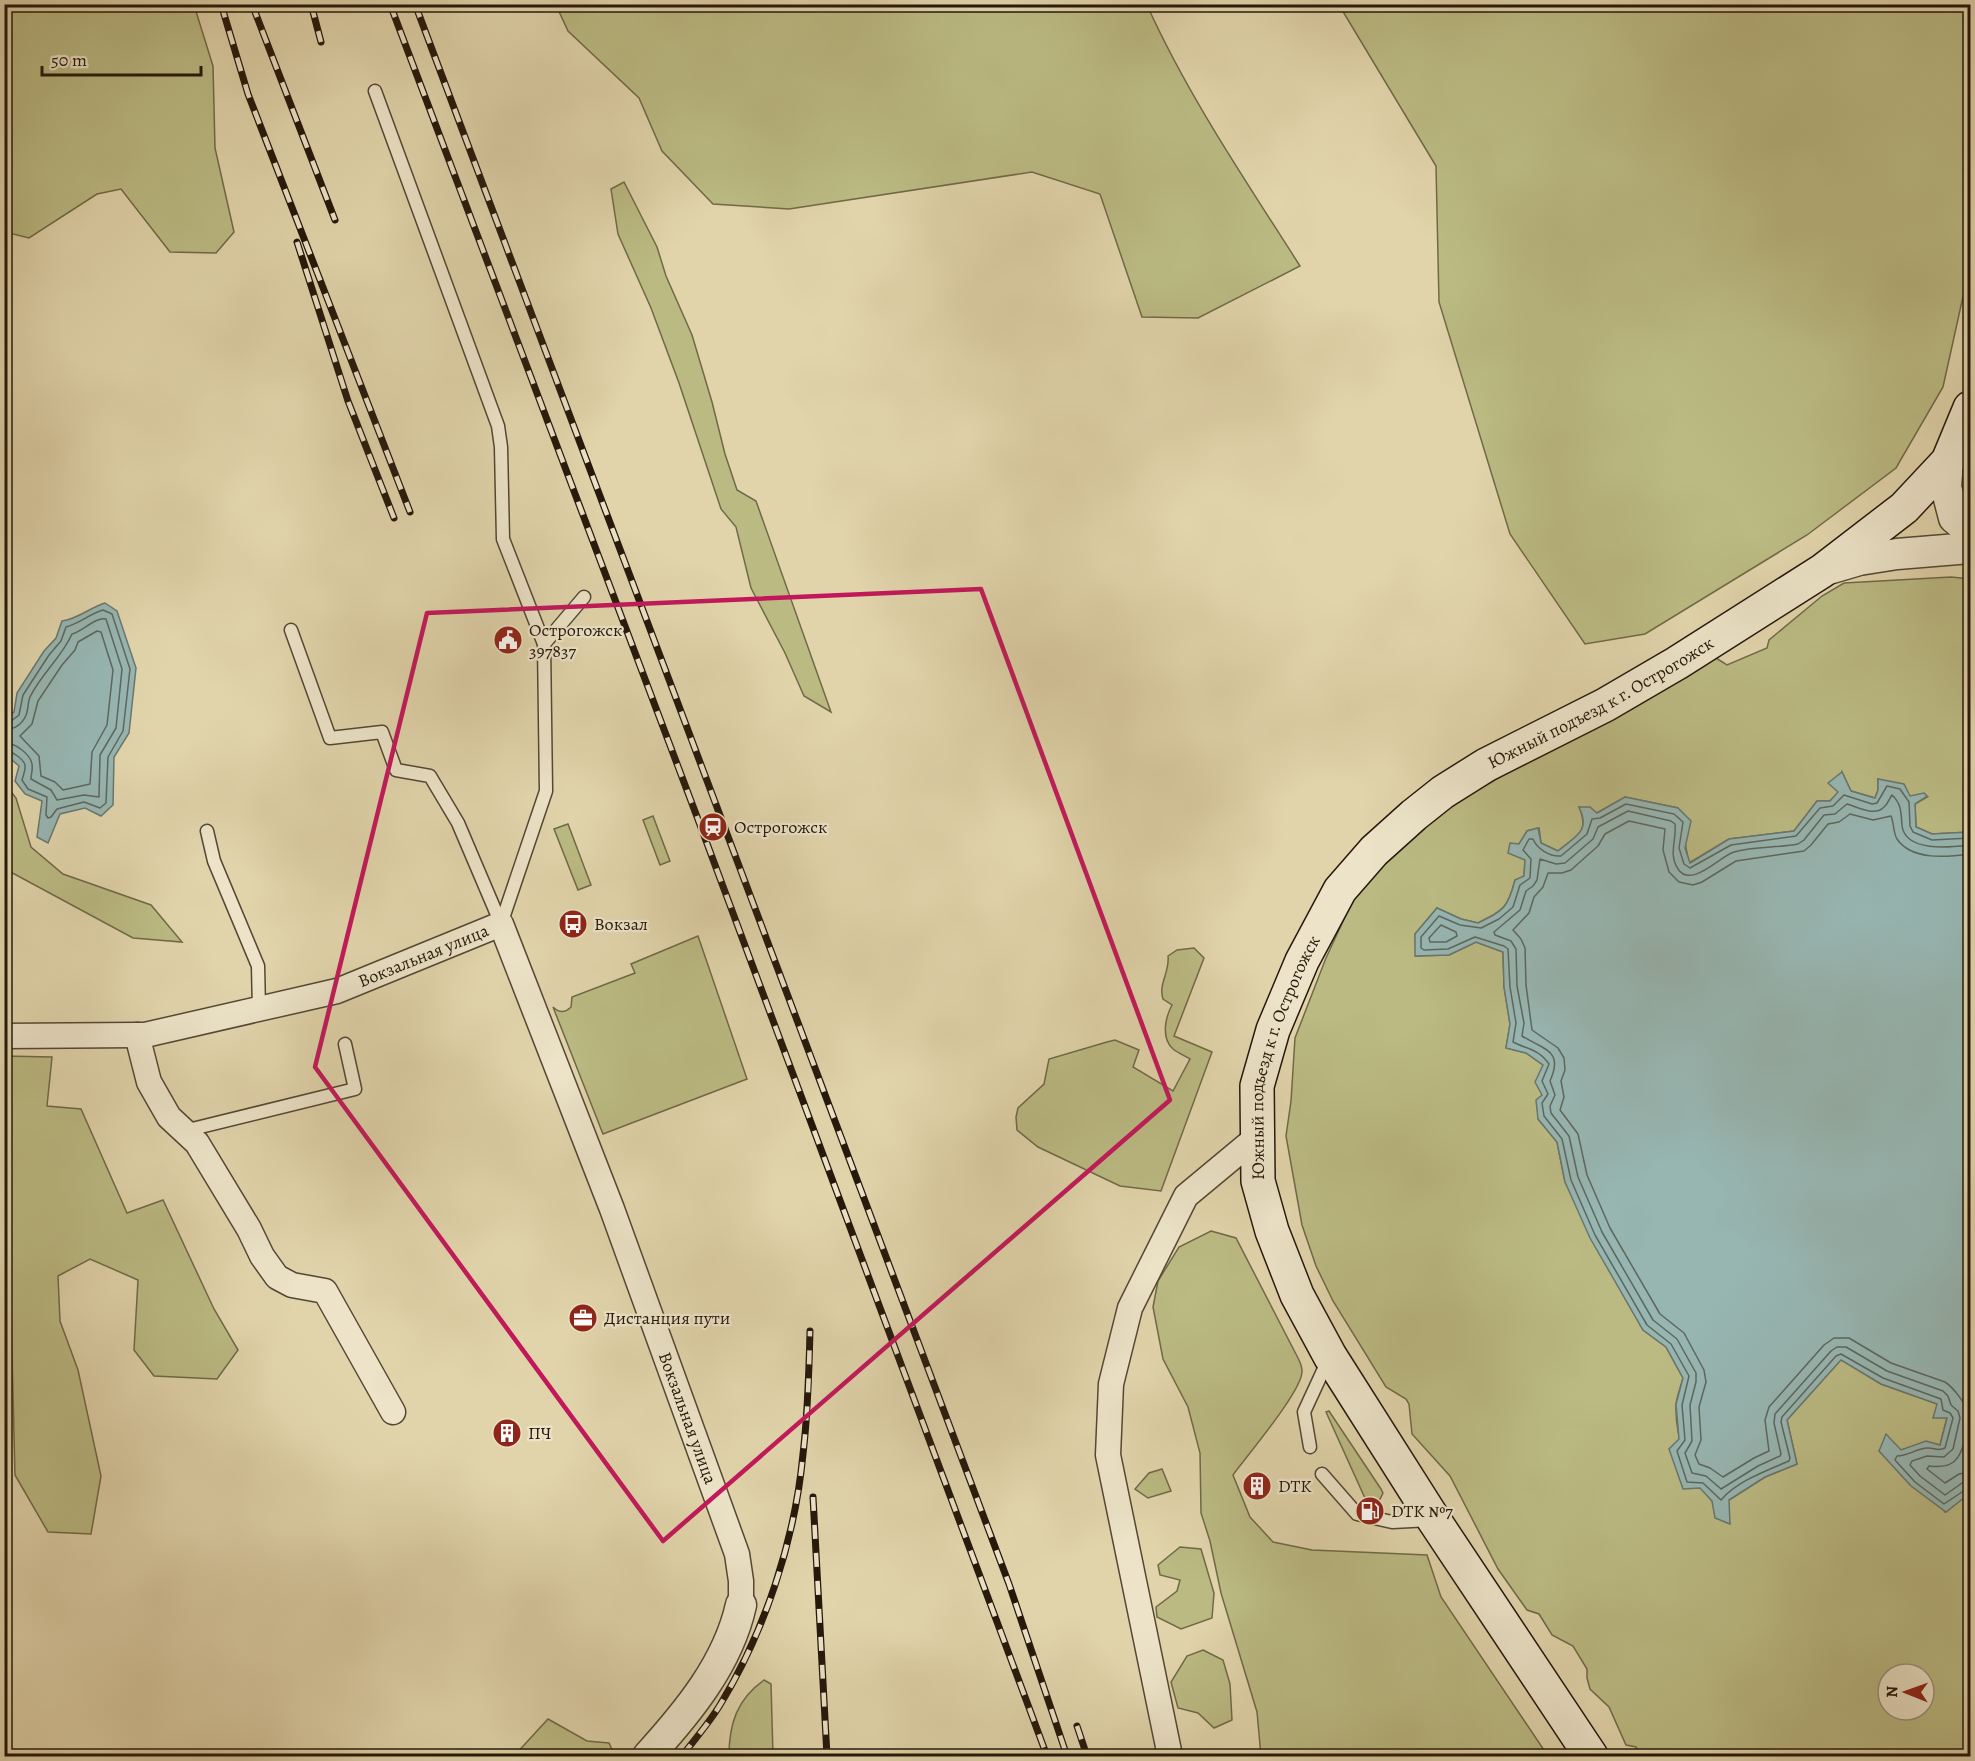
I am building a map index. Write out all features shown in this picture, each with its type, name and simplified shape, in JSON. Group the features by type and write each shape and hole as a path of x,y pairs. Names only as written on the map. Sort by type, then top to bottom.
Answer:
{"main road":[{"name":"Южный подъезд к г. Острогожск","path":"1591,1756 1434,1520 1330,1356 1297,1295 1272,1231 1258,1181 1257,1086 1272,1030 1302,961 1340,890 1374,851 1414,815 1443,792 1486,765 1605,705 1677,663 1822,571 1904,508 1948,461 1971,408"}],"street":[{"path":"1948,461 1946,487 1954,518 1971,531"},
{"path":"1822,571 1897,554 1971,548"},
{"name":"Вокзальная улица","path":"4,1036 145,1035 337,991 501,924 612,1209 737,1554 741,1581 741,1605"},
{"path":"137,1035 149,1082 169,1117 197,1143 249,1229 262,1256 278,1277 292,1285 325,1291 393,1412"},
{"path":"1170,1756 1108,1455 1111,1384 1130,1308 1186,1196 1257,1137"},
{"path":"648,1756 673,1728 710,1679 731,1637 741,1605"}],"lane":[{"path":"375,91 410,202 498,426 501,447 503,539 543,644 546,791 501,924"},
{"path":"543,644 584,597"},
{"path":"291,630 330,738 382,732 396,770 430,776 458,822 501,924"},
{"path":"207,831 214,861 258,966 259,1009"},
{"path":"184,1131 356,1089 345,1044"},
{"path":"1310,1447 1304,1412 1330,1356"},
{"path":"1322,1474 1357,1514 1392,1522 1434,1520"}],"highlighted area":[{"path":"981,589 1170,1100 663,1541 315,1067 427,613"}],"shaded area":[{"path":"5,4 194,5 213,66 215,148 234,232 216,253 170,252 121,189 97,194 29,238 5,232"},
{"path":"556,5 1147,5 1199,105 1300,266 1198,318 1142,317 1100,194 1032,172 789,209 713,204 662,151 639,98 568,31"},
{"path":"1339,5 1970,5 1970,265 1943,387 1896,468 1807,535 1645,634 1585,644 1510,534 1439,302 1436,166"},
{"path":"624,182 657,247 666,276 692,335 737,490 756,501 831,712 804,696 785,653 751,588 736,527 721,509 651,308 618,234 611,189"},
{"path":"1951,577 1970,579 1970,832 1932,834 1916,827 1915,804 1927,797 1910,796 1878,779 1875,798 1851,791 1842,772 1839,792 1830,801 1817,801 1794,831 1729,839 1689,863 1678,808 1625,797 1597,813 1579,807 1583,823 1580,833 1558,851 1541,843 1539,828 1527,831 1519,844 1525,860 1524,877 1515,880 1504,907 1494,915 1478,923 1461,919 1437,908 1415,934 1416,956 1449,955 1476,942 1503,952 1504,987 1510,1024 1506,1048 1526,1053 1543,1065 1538,1119 1557,1142 1565,1182 1621,1291 1643,1330 1666,1347 1683,1378 1676,1403 1676,1419 1681,1444 1697,1481 1712,1501 1729,1500 1765,1477 1797,1464 1787,1420 1841,1359 1881,1384 1938,1404 1947,1418 1940,1445 1901,1450 1945,1512 1970,1493 1970,1756 1640,1756 1636,1747 1626,1745 1609,1707 1590,1689 1587,1669 1573,1646 1552,1635 1539,1614 1527,1610 1498,1569 1450,1476 1412,1434 1409,1404 1406,1399 1386,1387 1333,1301 1316,1266 1302,1225 1286,1136 1295,1038 1326,958 1357,891 1427,819 1514,769 1627,711 1716,658 1727,665 1767,648 1769,640 1822,596 1844,583"},
{"path":"5,784 16,798 31,847 63,874 151,905 182,942 133,938 5,869"},
{"path":"653,816 670,861 660,865 643,820"},
{"path":"568,824 591,885 578,890 554,829"},
{"path":"698,936 747,1079 603,1134 553,1007 564,1011 571,1007 572,997 635,973 631,964"},
{"path":"1194,948 1204,958 1174,1036 1212,1052 1161,1191 1120,1186 1038,1147 1017,1130 1018,1108 1044,1084 1049,1059 1115,1040 1139,1050 1133,1067 1173,1091 1190,1059 1173,1049 1167,1039 1166,1022 1172,1005 1163,999 1162,988 1168,956 1177,950"},
{"path":"4,1056 52,1057 47,1106 81,1109 127,1213 163,1200 214,1309 238,1350 217,1379 154,1376 134,1350 138,1280 90,1259 58,1276 60,1321 78,1370 101,1476 91,1534 48,1532 15,1475 11,1315 4,1315"},
{"path":"1211,1231 1236,1238 1302,1369 1300,1380 1284,1408 1233,1475 1250,1517 1273,1542 1312,1550 1427,1555 1441,1597 1548,1756 1261,1756 1257,1712 1221,1593 1210,1541 1201,1513 1200,1453 1188,1407 1163,1359 1153,1307 1158,1281 1179,1247"},
{"path":"1329,1411 1381,1489 1383,1493 1379,1501 1371,1503 1364,1496 1326,1412"},
{"path":"1162,1469 1171,1491 1148,1498 1135,1489 1149,1473"},
{"path":"1180,1547 1201,1549 1214,1593 1212,1618 1181,1629 1157,1617 1156,1607 1177,1591 1180,1580 1160,1575 1158,1565"},
{"path":"1203,1650 1223,1660 1230,1684 1232,1720 1214,1728 1198,1713 1178,1708 1171,1682 1187,1656"},
{"path":"764,1680 771,1684 773,1756 729,1756 729,1744 736,1713 747,1695"},
{"path":"548,1719 587,1741 609,1743 615,1756 514,1756"}],"water":[{"path":"105,603 117,611 136,668 129,733 114,757 113,805 101,816 85,808 60,814 48,843 37,837 42,801 25,794 15,781 19,766 5,754 6,717 14,712 17,693 44,651 56,638 62,621"},
{"path":"1842,772 1851,791 1875,798 1878,779 1904,784 1910,796 1924,793 1927,796 1915,804 1916,827 1932,834 1970,832 1970,1493 1946,1512 1911,1486 1879,1451 1886,1434 1901,1450 1926,1441 1940,1445 1947,1418 1933,1418 1937,1404 1881,1384 1841,1360 1787,1420 1797,1464 1765,1477 1729,1500 1730,1524 1715,1518 1712,1501 1700,1488 1683,1489 1669,1449 1679,1439 1676,1404 1683,1378 1666,1347 1643,1330 1590,1238 1565,1182 1557,1142 1538,1119 1536,1100 1542,1095 1535,1082 1543,1065 1526,1053 1506,1048 1510,1024 1504,987 1503,952 1476,942 1449,955 1415,956 1415,934 1437,908 1461,919 1478,923 1494,915 1504,907 1510,897 1515,880 1524,876 1525,860 1508,853 1510,843 1519,844 1527,831 1538,828 1541,843 1558,851 1576,837 1582,828 1582,815 1579,807 1590,807 1597,813 1625,797 1678,808 1691,821 1685,848 1690,863 1729,839 1794,831 1817,801 1830,801 1838,792 1828,783"}],"railway":[{"path":"221,4 248,94 410,512"},
{"path":"252,4 335,220"},
{"path":"311,4 321,42"},
{"path":"390,4 702,830 1047,1756"},
{"path":"415,4 1009,1584 1067,1756"},
{"path":"297,242 348,401 394,518"},
{"path":"682,1756 716,1712 751,1647 785,1552 799,1486 806,1423 810,1331"},
{"path":"813,1497 827,1756"},
{"path":"1077,1726 1087,1756"}],"place":[{"name":"Острогожск 397837","path":"508,640"},
{"name":"Острогожск","path":"713,827"},
{"name":"Вокзал","path":"573,924"},
{"name":"Дистанция пути","path":"583,1318"},
{"name":"ПЧ","path":"507,1433"},
{"name":"DTK","path":"1257,1486"},
{"name":"DTK №7","path":"1370,1511"}]}
